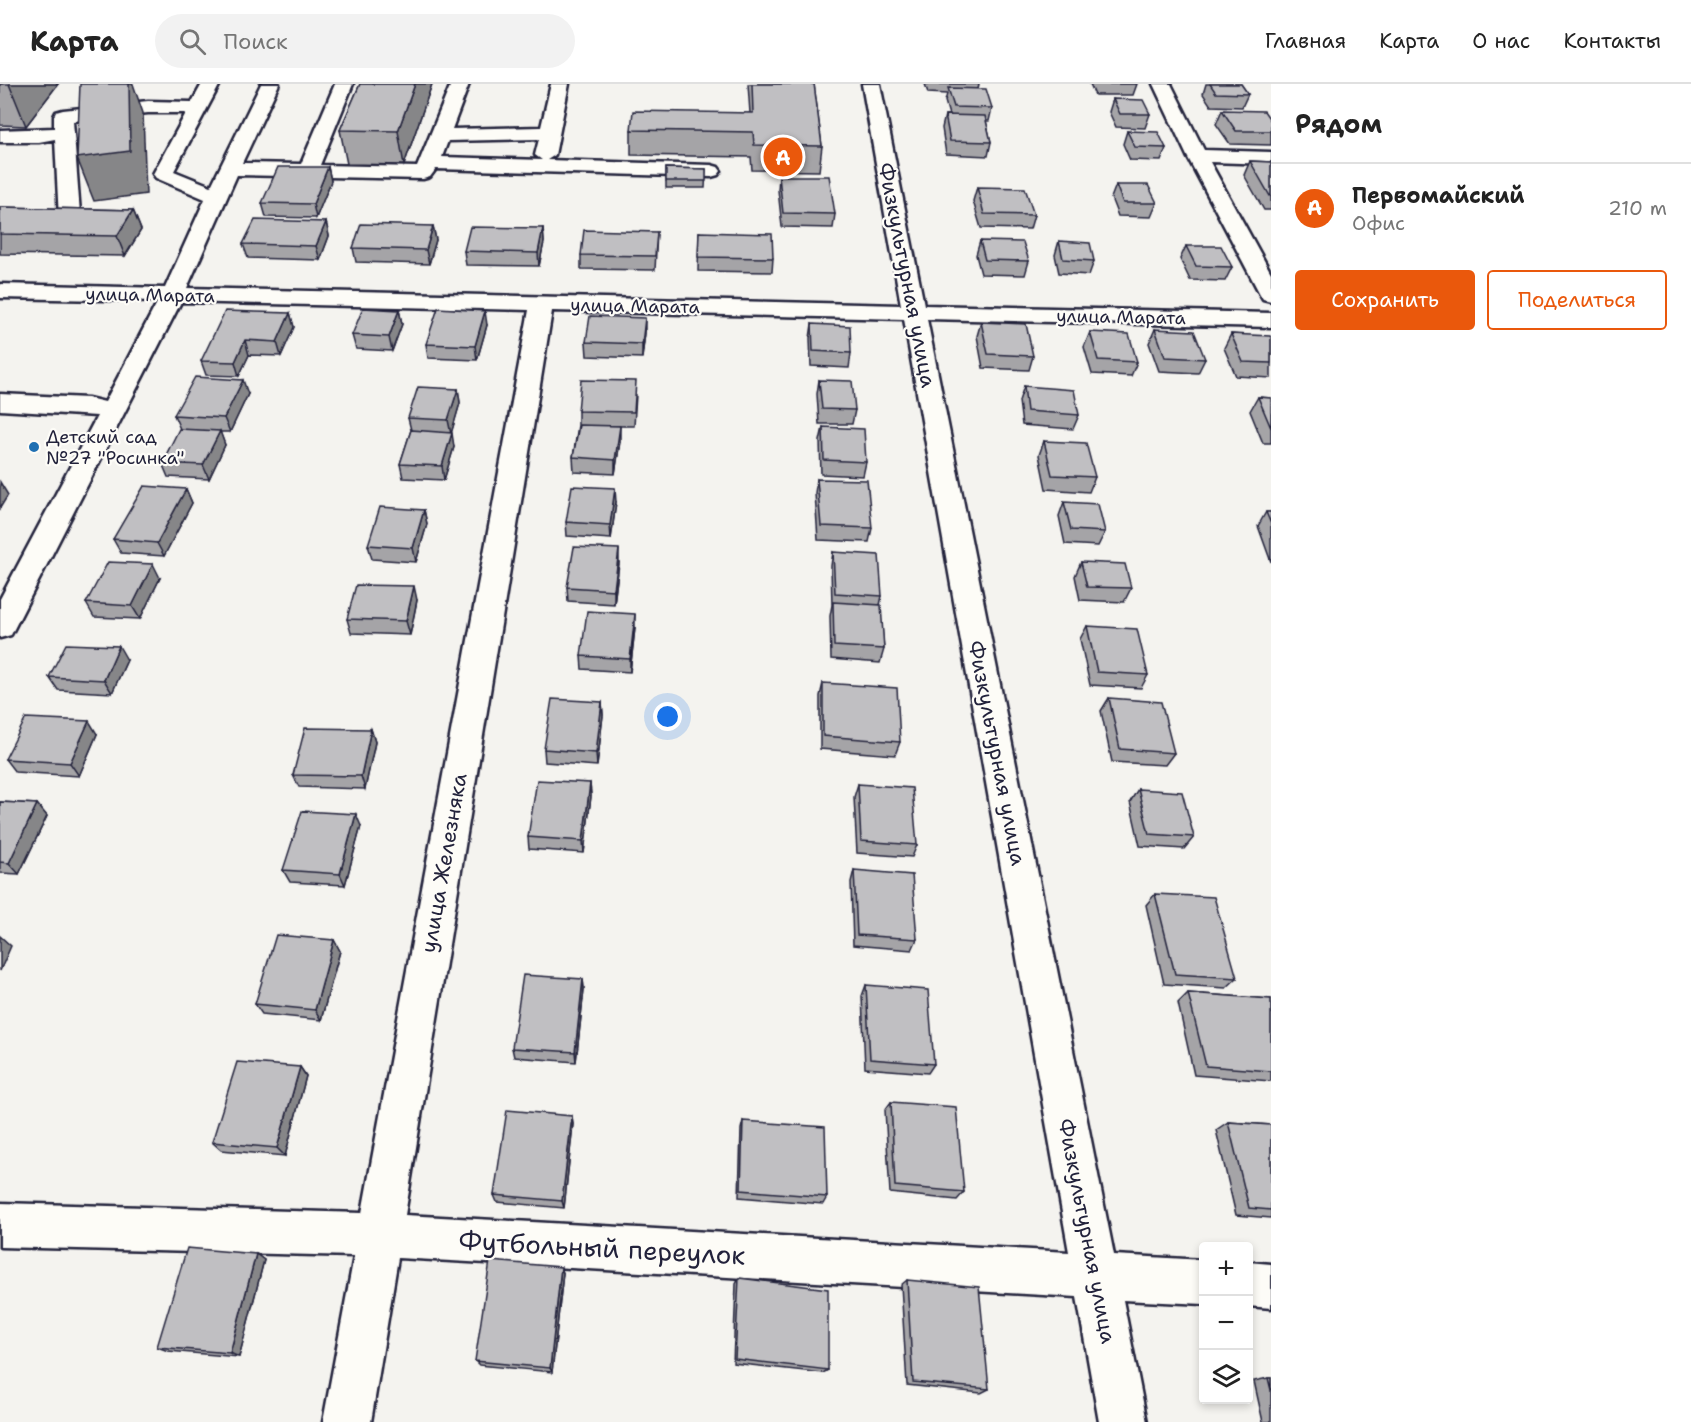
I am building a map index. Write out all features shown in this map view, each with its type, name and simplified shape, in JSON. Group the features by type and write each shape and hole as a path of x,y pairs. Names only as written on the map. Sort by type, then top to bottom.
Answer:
{"street":[{"path":"211,84 163,174 216,196"},
{"path":"0,627 173,295 216,196 270,84"},
{"path":"308,171 344,84"},
{"path":"229,169 423,173 430,163 460,84"},
{"path":"544,166 560,84"},
{"name":"Физкультурная улица","path":"871,84 1124,1422"},
{"path":"1162,84 1197,156 1271,294"},
{"path":"75,100 64,124 70,220 118,222"},
{"path":"0,136 39,136 64,124 148,107 199,108"},
{"path":"441,135 549,133"},
{"path":"1197,156 1271,158"},
{"path":"430,163 711,171"},
{"name":"улица Марата","path":"0,291 1271,320"},
{"name":"улица Железняка","path":"347,1422 542,304"},
{"path":"0,402 88,406 112,411"},
{"name":"Футбольный переулок","path":"0,1225 380,1235 1199,1282"},
{"path":"1253,1284 1271,1286"}],"building":[{"path":"80,84 129,84 130,151 77,158"},
{"path":"360,84 415,84 398,131 340,130"},
{"path":"752,84 814,84 822,146 754,145 753,132 631,130 633,111 753,113"},
{"path":"1210,84 1241,84 1248,94 1216,93"},
{"path":"948,88 986,89 992,108 954,107"},
{"path":"1113,99 1143,100 1150,114 1120,114"},
{"path":"1222,110 1264,111 1271,121 1271,131 1236,131"},
{"path":"945,115 985,116 991,142 950,141"},
{"path":"1127,131 1158,132 1166,148 1135,147"},
{"path":"1250,161 1271,162 1271,196 1270,196"},
{"path":"278,167 328,167 313,204 262,203"},
{"path":"666,168 706,169 706,181 666,181"},
{"path":"779,176 829,176 835,214 783,213"},
{"path":"1116,185 1148,185 1157,203 1123,203"},
{"path":"977,187 1025,188 1034,215 984,214"},
{"path":"0,207 133,210 117,236 0,234"},
{"path":"255,220 326,222 316,246 243,244"},
{"path":"361,224 433,226 426,250 353,248"},
{"path":"470,227 543,228 538,253 464,251"},
{"path":"584,230 657,232 655,256 581,255"},
{"path":"699,232 772,234 773,258 698,257"},
{"path":"980,241 1023,242 1029,261 985,260"},
{"path":"1059,241 1090,243 1094,261 1063,259"},
{"path":"1186,246 1221,246 1232,267 1196,266"},
{"path":"363,308 399,310 389,337 352,335"},
{"path":"438,308 485,311 475,346 426,344"},
{"path":"225,311 290,313 277,342 245,340 235,362 201,361"},
{"path":"590,316 645,318 642,344 586,342"},
{"path":"981,322 1026,324 1033,356 988,354"},
{"path":"812,324 850,326 851,353 813,351"},
{"path":"1155,329 1194,331 1205,359 1165,357"},
{"path":"1090,332 1129,334 1137,362 1098,360"},
{"path":"1231,334 1270,336 1271,363 1243,362"},
{"path":"195,377 243,380 224,418 174,415"},
{"path":"581,380 636,381 634,412 578,411"},
{"path":"819,380 852,381 855,410 822,409"},
{"path":"1024,386 1074,390 1079,415 1027,411"},
{"path":"418,387 458,389 448,420 408,418"},
{"path":"1258,397 1271,398 1271,428"},
{"path":"579,425 620,426 615,460 573,457"},
{"path":"823,427 864,429 866,462 824,460"},
{"path":"179,429 220,431 203,465 162,463"},
{"path":"411,430 452,433 442,466 400,464"},
{"path":"1044,441 1086,443 1095,477 1052,475"},
{"path":"817,479 867,480 872,528 821,526"},
{"path":"144,486 186,489 157,543 113,539"},
{"path":"572,486 615,488 610,525 566,522"},
{"path":"1064,502 1098,504 1105,532 1071,530"},
{"path":"380,507 424,510 413,548 368,545"},
{"path":"1266,512 1271,512 1271,524"},
{"path":"574,547 619,549 614,590 567,587"},
{"path":"833,552 879,555 882,596 835,593"},
{"path":"108,562 153,564 132,606 86,603"},
{"path":"1081,562 1125,564 1131,588 1087,587"},
{"path":"356,585 414,586 406,621 347,619"},
{"path":"833,602 881,605 884,649 834,646"},
{"path":"587,611 635,614 630,659 581,656"},
{"path":"1087,626 1137,629 1148,675 1097,672"},
{"path":"66,644 119,646 104,680 49,677"},
{"path":"823,683 897,688 900,742 823,736"},
{"path":"1109,698 1161,702 1174,753 1120,749"},
{"path":"552,699 602,702 596,753 544,749"},
{"path":"26,718 89,721 70,763 5,759"},
{"path":"305,728 371,729 361,776 293,775"},
{"path":"537,780 590,783 583,841 528,837"},
{"path":"858,784 912,788 917,845 861,841"},
{"path":"1138,789 1182,792 1194,837 1149,834"},
{"path":"0,802 37,804 9,863 0,862"},
{"path":"302,811 356,814 340,874 283,870"},
{"path":"854,870 912,875 917,939 857,935"},
{"path":"1155,894 1214,897 1237,978 1175,974"},
{"path":"276,935 334,940 315,1010 255,1004"},
{"path":"523,975 583,979 575,1052 512,1048"},
{"path":"866,985 928,990 934,1064 870,1059"},
{"path":"1188,993 1271,999 1271,1071 1206,1066"},
{"path":"237,1062 300,1067 277,1148 212,1142"},
{"path":"891,1102 956,1107 964,1192 895,1186"},
{"path":"507,1110 572,1116 562,1201 494,1195"},
{"path":"743,1121 825,1127 827,1197 741,1190"},
{"path":"1228,1122 1271,1125 1271,1210 1249,1208"},
{"path":"187,1248 256,1254 230,1353 157,1347"},
{"path":"490,1261 561,1267 550,1368 475,1361"},
{"path":"739,1278 828,1289 828,1370 735,1359"},
{"path":"907,1280 979,1287 989,1389 913,1382"}],"place":[{"name":"Первомайский","path":"783,157"},
{"name":"Детский сад №27 \"Росинка\"","path":"34,447"}]}
